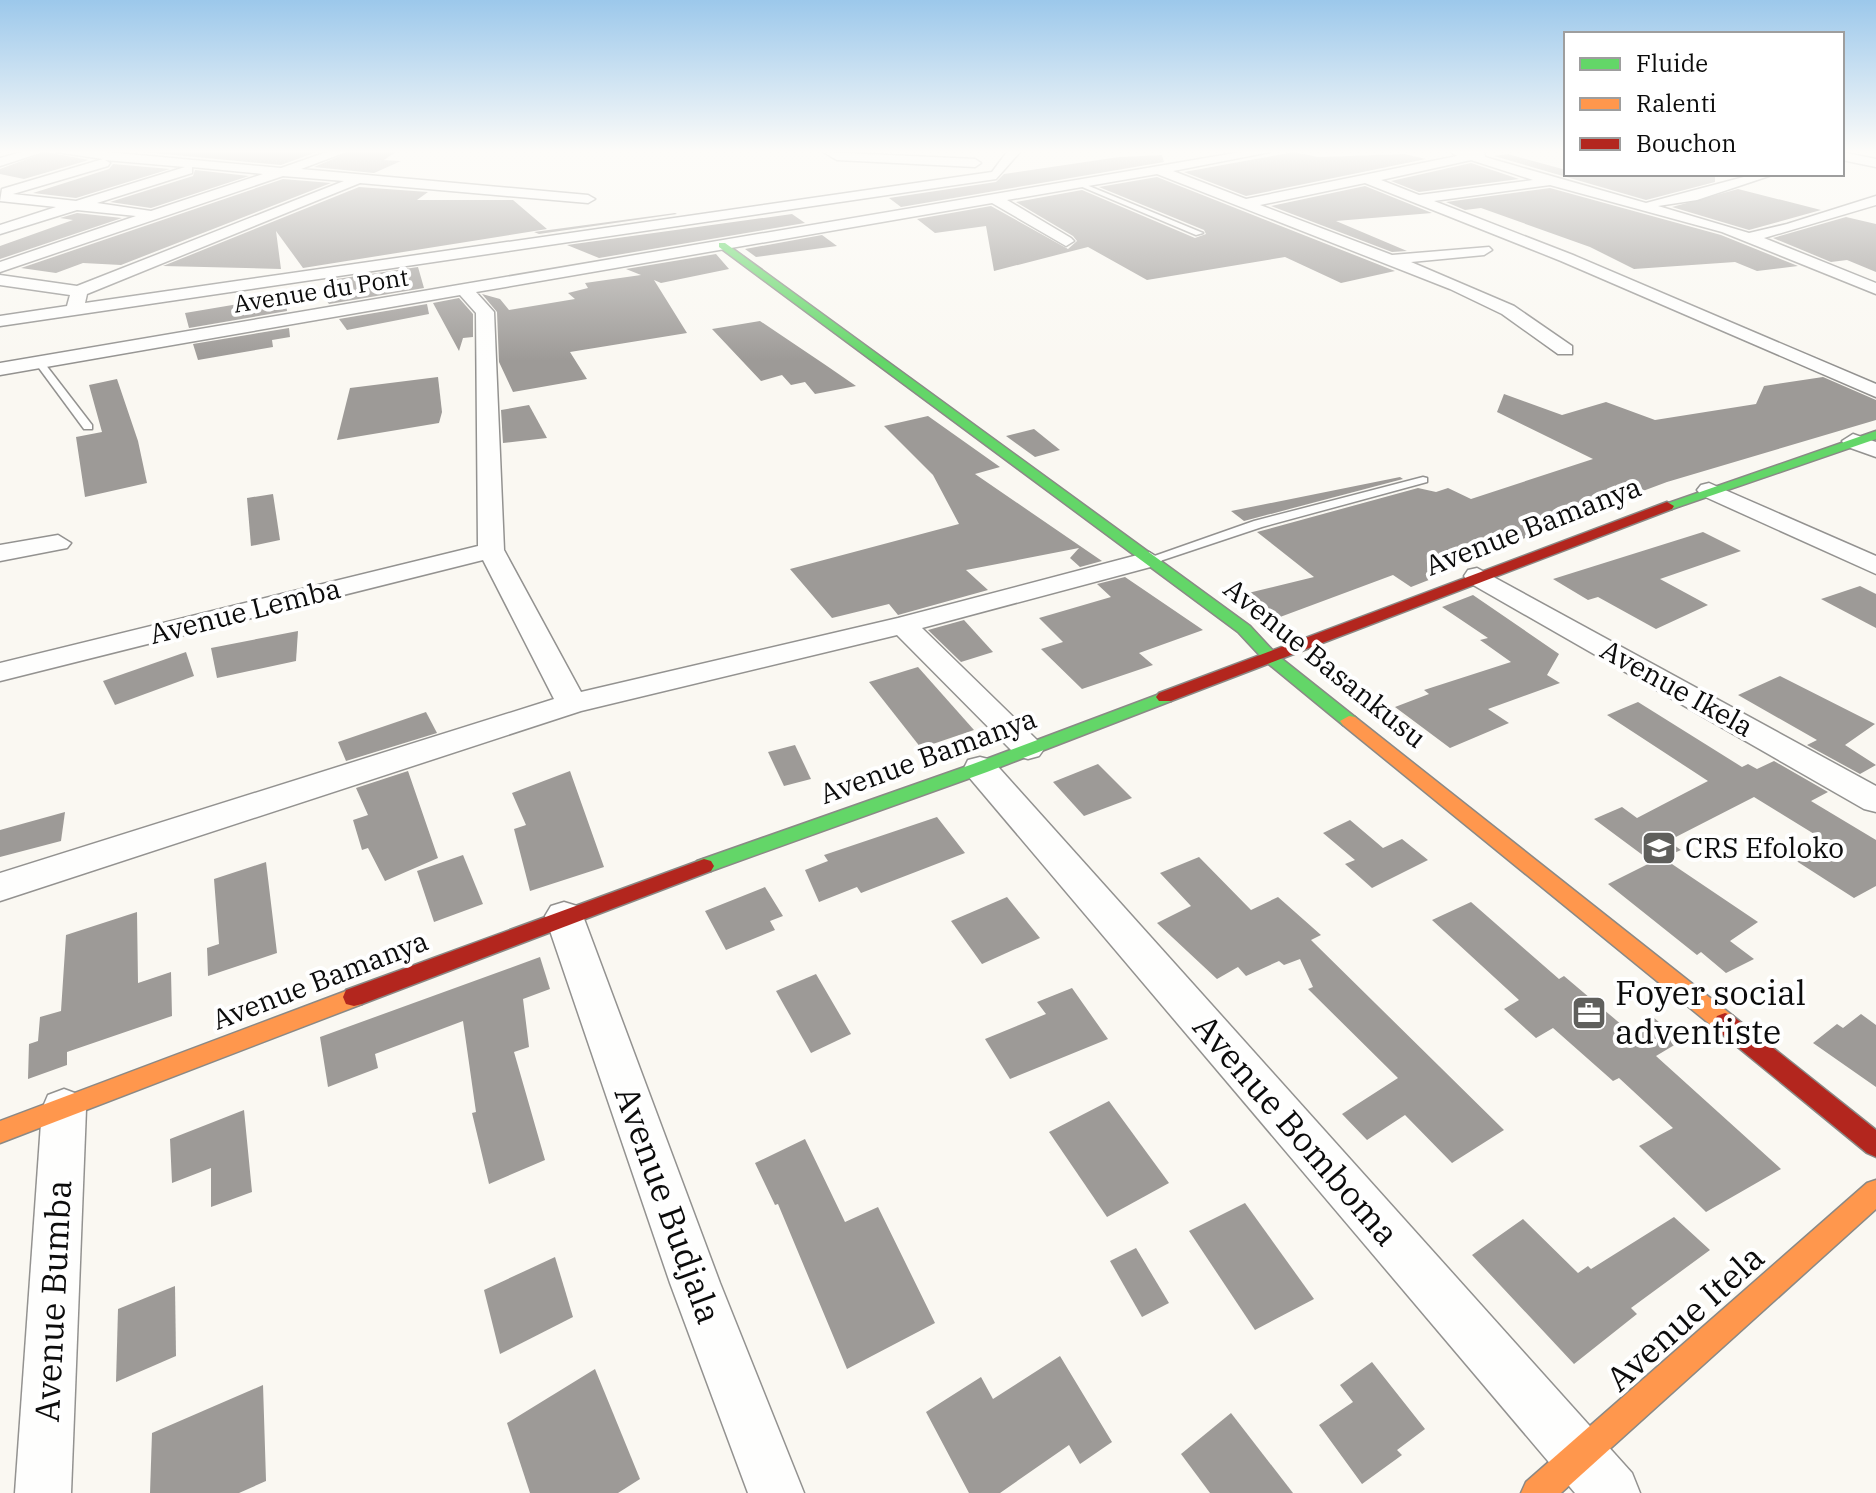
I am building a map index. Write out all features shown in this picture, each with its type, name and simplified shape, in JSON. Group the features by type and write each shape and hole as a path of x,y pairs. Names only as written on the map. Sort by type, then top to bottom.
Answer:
{"street":[{"path":"0,230 25,222"},
{"path":"0,267 134,222"},
{"path":"251,222 255,222"},
{"path":"0,280 79,291 255,222"},
{"path":"0,321 680,222"},
{"name":"Avenue du Pont","path":"0,369 466,292 860,222"},
{"path":"1033,222 1066,241"},
{"path":"1289,222 1456,285 1508,310 1565,350"},
{"path":"1475,222 1876,391"},
{"path":"1697,222 1749,237 1876,289"},
{"path":"1749,237 1810,222"},
{"name":"Avenue Basankusu","path":"722,245 1244,629 1271,658 1876,1145"},
{"path":"1387,260 1484,250"},
{"path":"1829,270 1876,269"},
{"path":"74,311 79,291"},
{"path":"466,292 485,312 491,550 572,704"},
{"name":"Avenue Bamanya","path":"0,1132 564,916 980,768 1477,576 1709,490 1876,435"},
{"path":"1853,441 1876,450"},
{"path":"1709,490 1876,566"},
{"path":"0,553 58,543"},
{"name":"Avenue Lemba","path":"0,672 491,550"},
{"path":"0,887 572,704 903,625 1149,560"},
{"name":"Avenue Ikela","path":"1477,576 1876,801"},
{"path":"903,625 1028,749"},
{"name":"Avenue Bomboma","path":"980,768 1612,1493"},
{"name":"Avenue Budjala","path":"564,916 695,1283 776,1493"},
{"name":"Avenue Bumba","path":"43,1493 64,1109"},
{"name":"Avenue Itela","path":"1537,1493 1876,1192"}],"lane":[{"path":"1171,222 1199,233"},
{"path":"39,362 88,427"},
{"path":"1149,560 1258,524 1423,480"}],"building":[{"path":"68,222 111,222 0,259 0,246"},
{"path":"157,222 232,222 121,265 83,263 56,273 21,268"},
{"path":"273,222 538,222 547,229 303,268 276,231 281,269 163,266"},
{"path":"611,222 624,222 539,234 534,232"},
{"path":"736,222 805,223 599,258 567,245"},
{"path":"920,222 1019,222 1068,249 1077,241 1049,222 1157,222 1195,238 1206,234 1204,230 1184,222 1270,222 1395,271 1341,283 1285,257 1147,280 1088,247 994,271 986,226 935,233"},
{"path":"1312,222 1338,222 1407,251 1392,252"},
{"path":"1519,222 1673,222 1721,235 1798,266 1757,271 1735,262 1634,269 1590,247"},
{"path":"1721,222 1779,222 1749,230"},
{"path":"1830,222 1876,224 1876,272 1847,260 1831,262 1773,238"},
{"path":"822,235 837,246 756,257 745,249"},
{"path":"716,254 729,269 661,283 654,280 687,333 570,352 587,379 513,392 499,362 497,312 482,294 500,299 509,310 575,299 568,293 588,288 585,283 641,275 626,269"},
{"path":"418,267 424,288 329,304 319,290 331,288 330,280"},
{"path":"285,296 287,311 189,328 185,313"},
{"path":"459,298 473,314 473,337 463,338 459,351 433,303"},
{"path":"427,304 429,314 347,330 339,319"},
{"path":"760,321 856,386 815,394 805,382 791,385 782,375 761,381 712,329"},
{"path":"289,328 290,337 272,340 273,347 198,360 193,344"},
{"path":"438,377 442,412 439,423 337,440 350,388"},
{"path":"1823,377 1876,400 1876,420 1667,482 1608,504 1614,507 1437,569 1444,574 1411,587 1393,575 1264,623 1225,593 1231,585 1244,594 1314,577 1257,532 1418,488 1436,492 1448,488 1471,499 1593,459 1497,412 1504,394 1562,415 1606,402 1655,420 1756,404 1764,386"},
{"path":"117,379 138,441 147,483 85,497 76,437 102,432 89,385"},
{"path":"529,405 547,438 503,443 501,410"},
{"path":"928,416 1000,467 975,474 1102,561 1080,567 1070,558 1079,548 966,570 988,590 898,615 889,604 832,618 790,569 959,524 933,475 884,426"},
{"path":"1034,429 1060,450 1035,457 1006,436"},
{"path":"1400,477 1403,479 1244,521 1231,511"},
{"path":"273,494 280,540 251,546 247,498"},
{"path":"1703,532 1741,551 1660,579 1708,605 1656,629 1598,597 1588,600 1553,579"},
{"path":"1125,577 1203,630 1139,653 1153,665 1082,689 1041,649 1063,642 1039,618 1111,597 1097,584"},
{"path":"1860,586 1876,594 1876,628 1821,599"},
{"path":"1473,595 1559,654 1547,675 1560,683 1488,709 1509,723 1450,748 1395,707 1429,694 1424,690 1511,662 1480,640 1488,638 1442,607"},
{"path":"964,620 993,652 961,662 928,630"},
{"path":"298,631 296,661 217,678 211,648"},
{"path":"186,652 194,676 115,705 103,681"},
{"path":"918,667 974,730 921,748 869,682"},
{"path":"1780,676 1875,724 1845,745 1876,765 1860,774 1807,745 1817,740 1738,695"},
{"path":"1638,702 1742,767 1748,764 1757,769 1774,761 1828,792 1811,801 1876,840 1876,886 1854,898 1787,855 1819,837 1754,797 1668,841 1681,850 1663,858 1758,922 1730,941 1754,959 1726,973 1701,952 1697,955 1608,884 1652,862 1594,819 1622,807 1637,818 1708,781 1607,715"},
{"path":"426,712 437,733 346,761 338,742"},
{"path":"795,745 811,779 784,786 768,752"},
{"path":"1098,764 1132,798 1084,816 1053,782"},
{"path":"408,771 438,858 385,881 368,848 362,850 353,820 368,815 356,788"},
{"path":"570,771 604,867 530,891 514,829 526,825 512,793"},
{"path":"65,812 61,841 0,857 0,830"},
{"path":"937,817 965,853 861,893 857,887 819,902 805,870 828,861 824,855"},
{"path":"1350,820 1383,848 1402,839 1428,860 1372,888 1345,864 1355,860 1323,833"},
{"path":"463,855 483,904 434,922 417,871"},
{"path":"1199,857 1251,910 1278,897 1321,935 1311,940 1504,1130 1452,1163 1405,1115 1367,1140 1342,1114 1398,1078 1308,989 1313,987 1300,959 1284,965 1279,961 1246,976 1238,967 1217,979 1157,923 1191,906 1160,873"},
{"path":"266,862 277,953 208,976 207,948 219,944 214,879"},
{"path":"765,887 783,916 770,921 775,930 726,950 705,911"},
{"path":"1007,897 1040,938 982,964 951,921"},
{"path":"1471,902 1559,979 1564,976 1629,1031 1653,1017 1681,1041 1656,1056 1781,1169 1706,1212 1639,1146 1673,1128 1619,1078 1613,1081 1553,1028 1536,1038 1504,1009 1519,1000 1432,920"},
{"path":"137,912 138,983 171,972 172,1016 67,1052 67,1065 28,1079 29,1044 38,1041 40,1017 61,1011 66,935"},
{"path":"540,957 550,989 523,999 529,1047 514,1052 545,1160 489,1184 472,1113 476,1112 463,1021 375,1054 378,1068 328,1087 320,1037"},
{"path":"816,974 851,1034 811,1053 776,991"},
{"path":"1072,988 1108,1039 1010,1079 985,1039 1046,1014 1037,1002"},
{"path":"1861,1014 1876,1025 1876,1087 1813,1043 1837,1024 1843,1028"},
{"path":"1109,1101 1169,1183 1107,1217 1049,1132"},
{"path":"244,1110 252,1192 211,1207 211,1168 172,1183 170,1139"},
{"path":"805,1139 845,1222 878,1207 935,1323 847,1369 778,1204 775,1205 755,1163"},
{"path":"1245,1203 1314,1299 1255,1330 1189,1231"},
{"path":"1674,1217 1710,1250 1631,1308 1637,1314 1574,1364 1472,1255 1523,1219 1578,1273 1588,1266 1591,1269"},
{"path":"1136,1248 1169,1303 1142,1317 1110,1261"},
{"path":"555,1257 573,1317 500,1354 484,1290"},
{"path":"175,1286 176,1356 116,1382 118,1309"},
{"path":"1060,1356 1112,1442 1080,1464 1069,1445 1000,1493 969,1493 926,1412 981,1377 993,1399"},
{"path":"1372,1362 1425,1429 1397,1450 1402,1455 1362,1484 1319,1425 1353,1402 1340,1385"},
{"path":"595,1369 640,1479 618,1493 530,1493 507,1423"},
{"path":"263,1385 266,1481 239,1493 150,1493 152,1433"},
{"path":"1231,1413 1293,1493 1210,1493 1181,1454"}],"traffic: fast":[{"path":"722,245 1244,629 1271,658 1349,721"},
{"path":"1667,506 1876,435"},
{"path":"704,866 980,768 1165,697"}],"traffic: slow":[{"path":"1349,721 1725,1023"},
{"path":"0,1132 354,997"},
{"path":"1537,1493 1876,1192"}],"traffic: jam":[{"path":"1165,697 1667,506"},
{"path":"354,997 704,866"},
{"path":"1725,1023 1876,1145"}],"place":[{"name":"CRS Efoloko","path":"1659,848"},
{"name":"Foyer social adventiste","path":"1589,1013"}]}
